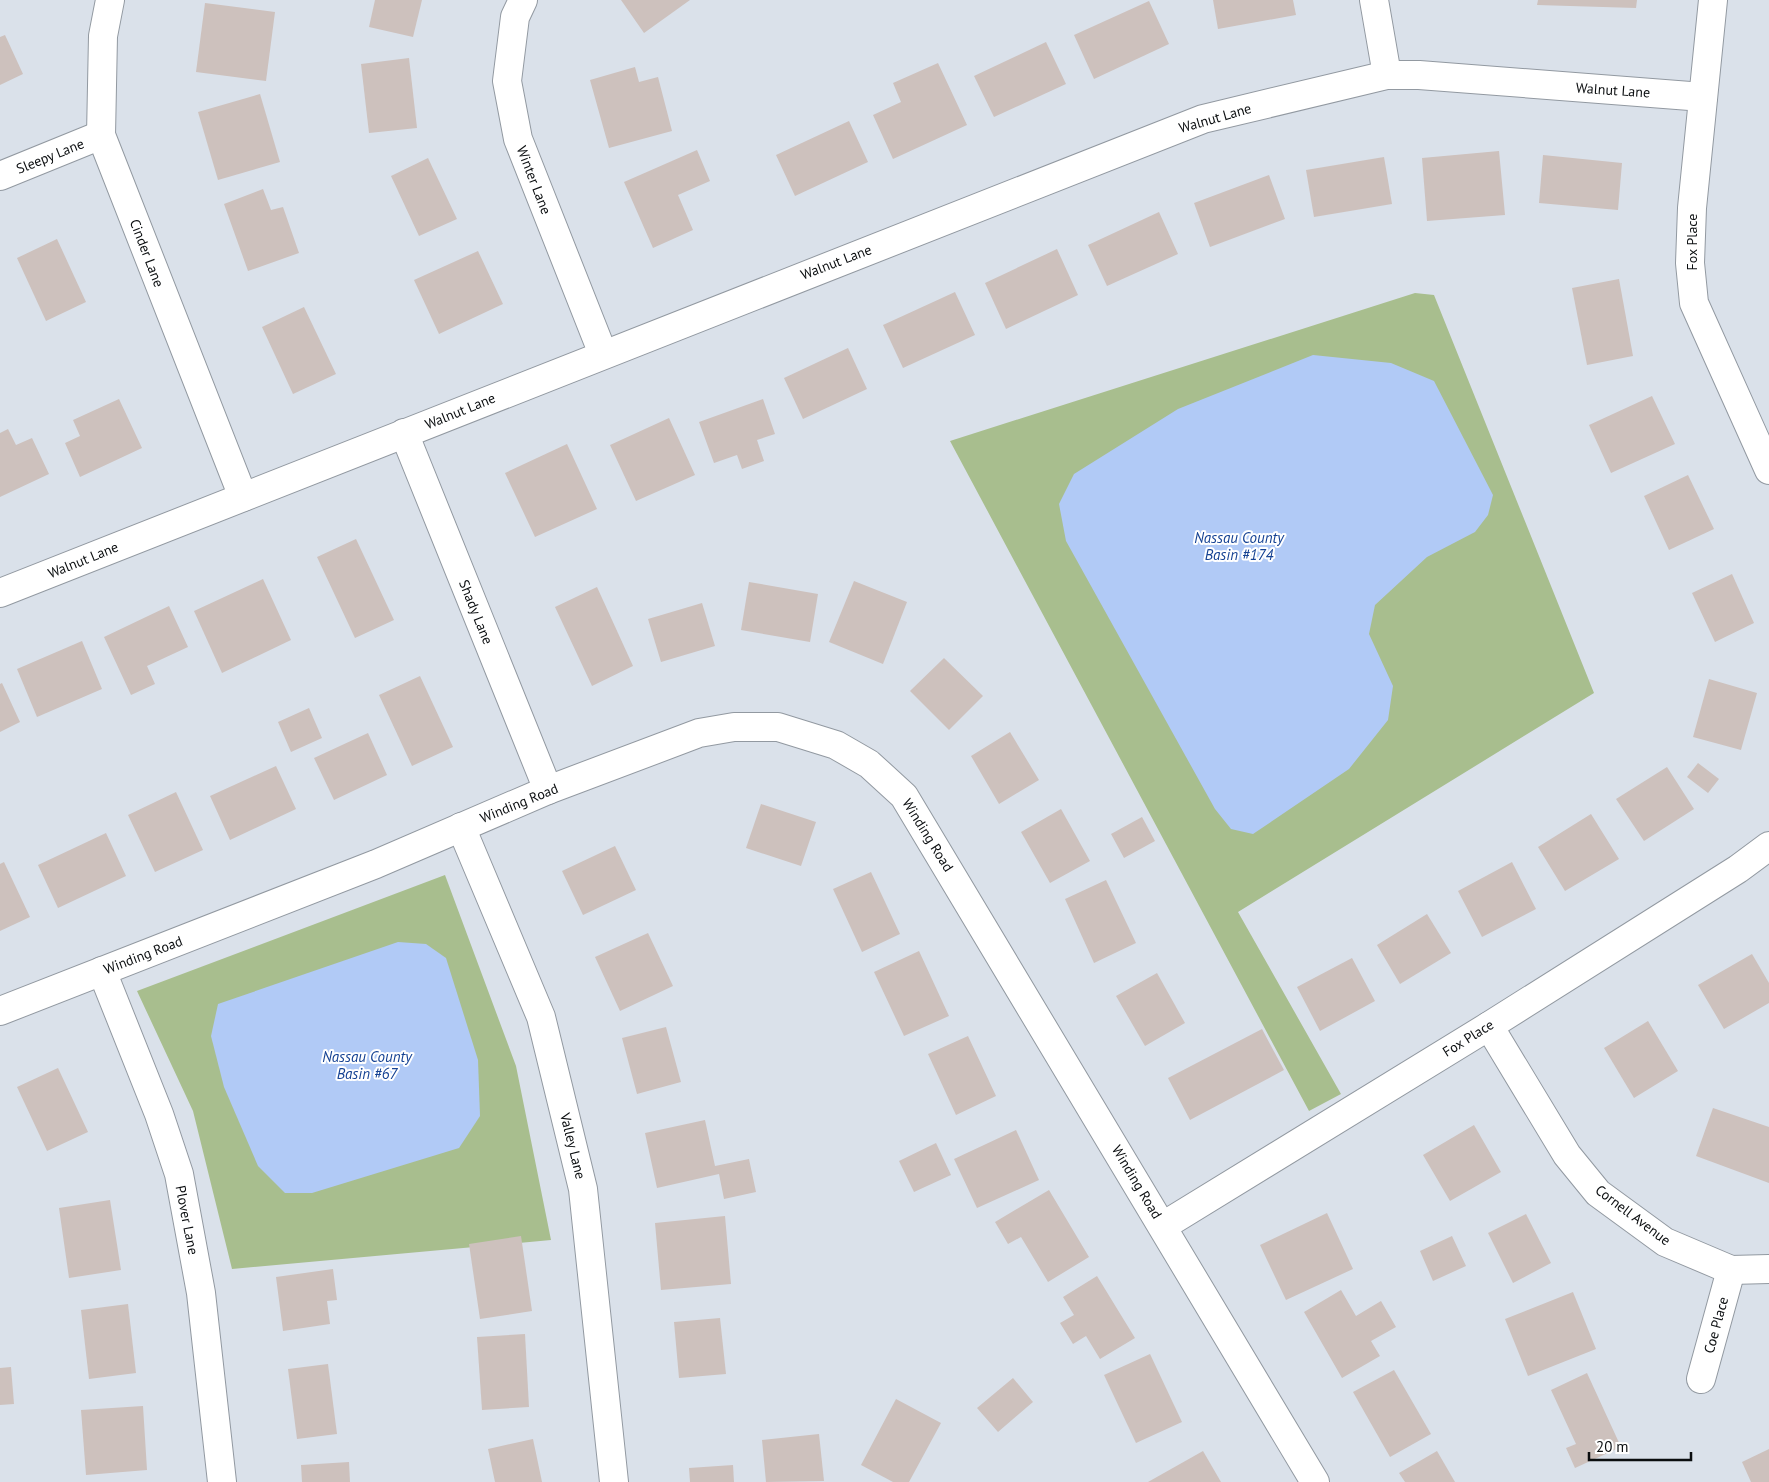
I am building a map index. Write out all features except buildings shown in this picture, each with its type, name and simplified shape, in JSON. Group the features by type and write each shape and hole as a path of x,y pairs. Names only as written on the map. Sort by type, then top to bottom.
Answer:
{"street":[{"name":"Cinder Lane","path":"110,0 103,36 101,135 243,497"},
{"name":"Winter Lane","path":"523,0 515,17 507,81 518,139 603,354"},
{"path":"1374,0 1387,75"},
{"name":"Fox Place","path":"1713,0 1692,218 1690,264 1694,303 1769,470"},
{"name":"Walnut Lane","path":"0,593 1203,118 1387,75 1419,75 1703,97"},
{"name":"Sleepy Lane","path":"0,176 101,135"},
{"name":"Shady Lane","path":"404,433 548,790"},
{"name":"Winding Road","path":"0,1011 376,864 548,790 699,733 734,727 778,728 836,745 869,764 904,796 1315,1482"},
{"name":"Valley Lane","path":"461,827 541,1017 584,1189 614,1482"},
{"name":"Fox Place","path":"1163,1226 1489,1026 1738,869 1769,846"},
{"name":"Plover Lane","path":"102,971 159,1114 179,1174 201,1293 222,1482"},
{"name":"Cornell Avenue","path":"1489,1026 1567,1155 1598,1193 1665,1242 1731,1270 1769,1269"},
{"name":"Coe Place","path":"1701,1379 1731,1270"}],"green space":[{"path":"1415,293 1434,295 1594,693 1238,912 1341,1094 1309,1111 950,441"},
{"path":"445,875 516,1066 551,1240 232,1269 193,1111 137,991"}],"water":[{"name":"Nassau County Basin #174","path":"1313,355 1391,363 1434,381 1493,495 1488,515 1475,532 1427,557 1375,605 1369,634 1393,686 1388,720 1349,769 1253,834 1231,829 1215,809 1066,541 1059,504 1074,474 1178,409"},
{"name":"Nassau County Basin #67","path":"398,942 426,944 446,958 478,1060 480,1116 459,1148 312,1193 285,1193 258,1166 224,1087 211,1036 218,1004"}]}
